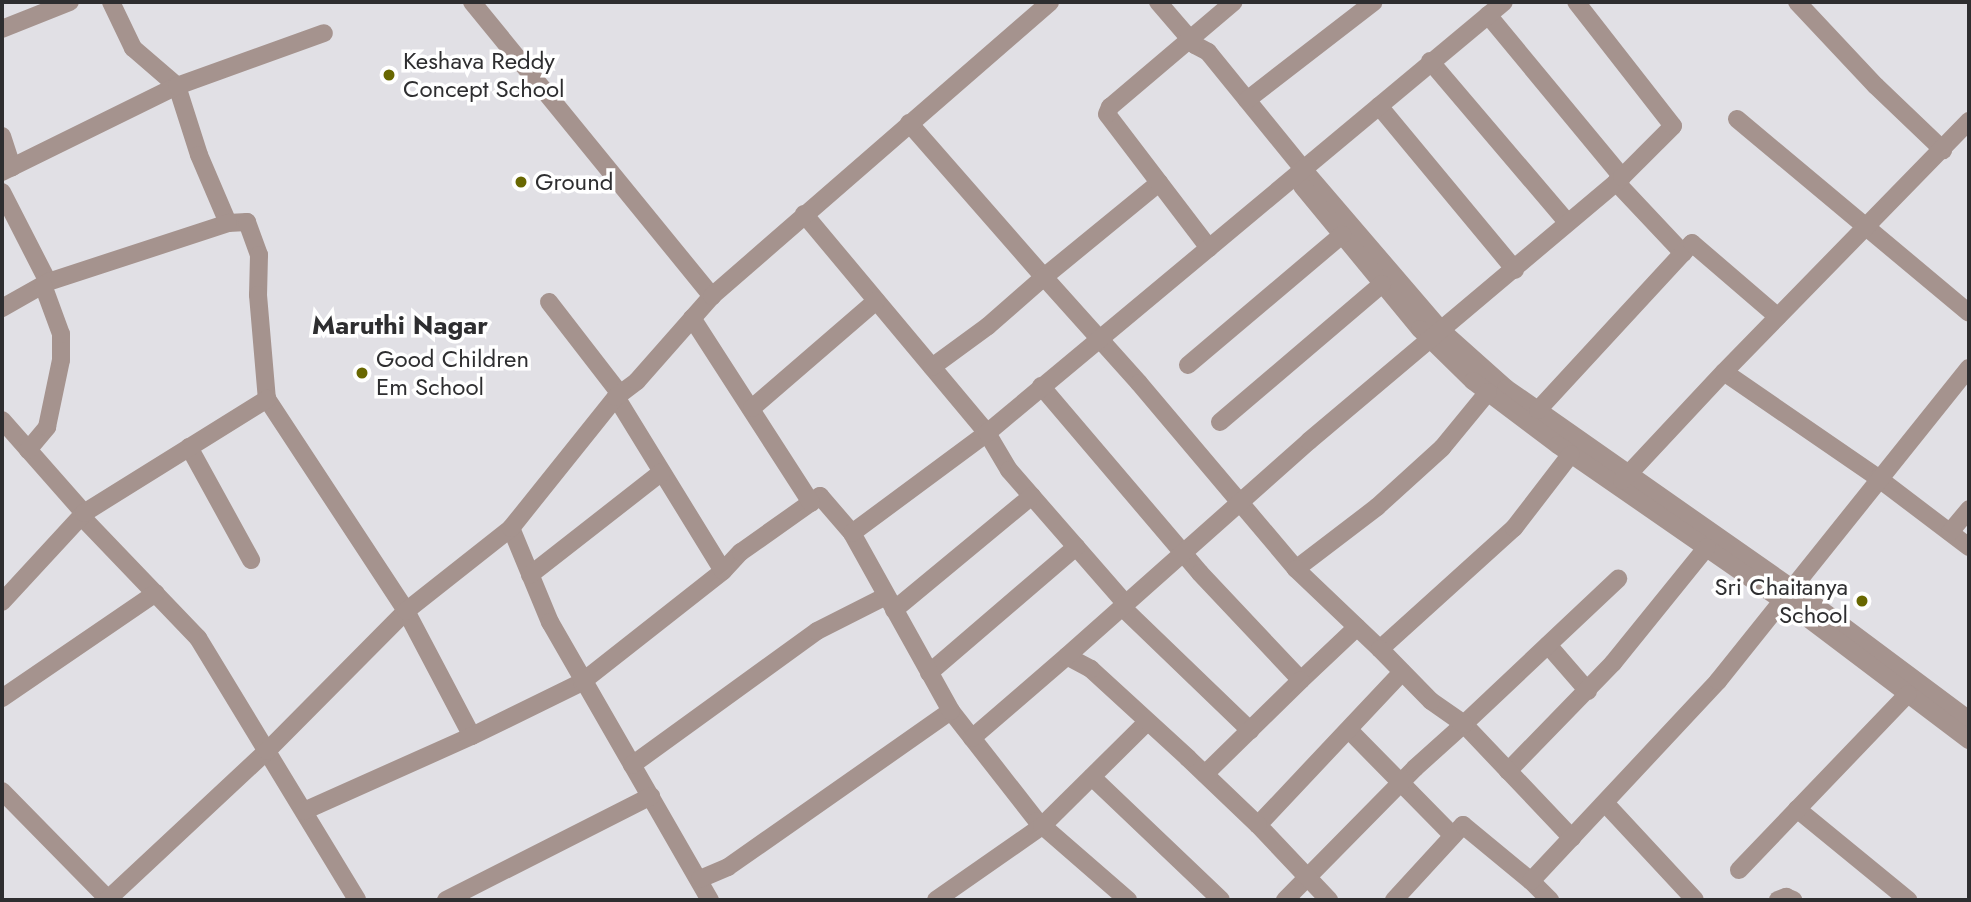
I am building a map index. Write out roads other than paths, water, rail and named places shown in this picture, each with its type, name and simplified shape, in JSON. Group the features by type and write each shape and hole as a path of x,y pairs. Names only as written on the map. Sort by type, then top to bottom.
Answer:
{"street":[{"path":"2,29 70,2"},
{"path":"111,2 134,48 177,86 199,155 228,223"},
{"path":"472,2 712,296"},
{"path":"2,791 108,900 267,751 406,611 511,528 618,395 637,381 712,296 1050,2"},
{"path":"1158,2 1192,42 1208,52 1247,100 1342,235 1382,284 1436,335 1538,410 1707,547 1787,594 1908,694 1969,740"},
{"path":"1209,248 1109,117 1108,110 1192,42 1234,2"},
{"path":"1247,100 1374,2"},
{"path":"852,533 987,433 1504,2"},
{"path":"972,738 1240,504 1619,180 1673,126 1576,2"},
{"path":"1797,2 1876,86 1942,150"},
{"path":"1488,15 1619,180 1683,253"},
{"path":"2,136 7,170 177,86 324,33"},
{"path":"1192,42 1199,60 1488,392 1571,454 1623,481 1969,720"},
{"path":"1430,61 1567,222"},
{"path":"1379,106 1515,270"},
{"path":"1737,119 1865,229 1969,313"},
{"path":"1623,481 1724,372 1969,121"},
{"path":"909,123 1296,569 1431,701 1464,724 1572,838"},
{"path":"932,367 988,326 1159,183"},
{"path":"2,192 45,284 61,334 61,360 47,427 28,450"},
{"path":"804,214 987,433 1009,470 1124,606 1250,730"},
{"path":"2,308 45,284 228,223 247,222 259,255 258,295 267,399 406,611 472,736"},
{"path":"1188,365 1342,235"},
{"path":"1538,410 1692,243 1778,317"},
{"path":"1220,422 1382,284"},
{"path":"752,408 876,301"},
{"path":"549,302 618,395 723,571"},
{"path":"692,318 811,503"},
{"path":"1531,881 1718,681 1878,478 1969,368"},
{"path":"1724,372 1878,478 1969,547"},
{"path":"1041,386 1183,554 1301,680"},
{"path":"1296,569 1377,507 1442,448 1488,392"},
{"path":"2,602 82,515 267,399"},
{"path":"2,420 82,515 203,645 357,900"},
{"path":"190,447 251,560"},
{"path":"1380,649 1514,528 1571,454"},
{"path":"530,575 662,472"},
{"path":"304,811 472,736 582,682 723,571 741,552 820,496 852,533 951,711 1042,826 1128,900"},
{"path":"632,765 817,631 890,603 1032,496"},
{"path":"1950,532 1969,509"},
{"path":"511,528 550,622 582,682 710,900"},
{"path":"929,673 1076,547"},
{"path":"1508,771 1588,691 1707,547"},
{"path":"1285,900 1400,783 1618,579"},
{"path":"2,698 156,593"},
{"path":"1205,774 1357,627"},
{"path":"1548,645 1588,691"},
{"path":"1068,656 1091,669 1205,774 1329,900"},
{"path":"1258,825 1402,672"},
{"path":"1739,870 1908,694"},
{"path":"700,879 728,867 951,711"},
{"path":"936,900 1042,826 1147,722"},
{"path":"1349,730 1453,836"},
{"path":"1092,777 1221,900"},
{"path":"446,900 651,796"},
{"path":"1605,803 1695,900"},
{"path":"1797,809 1908,900"},
{"path":"1394,900 1462,825 1531,881 1550,900"},
{"path":"1778,900 1786,897 1793,900"}],"place":[{"name":"Keshava Reddy Concept School","path":"389,75"},
{"name":"Ground","path":"521,182"},
{"name":"Good Children Em School","path":"362,373"},
{"name":"Sri Chaitanya School","path":"1862,601"}],"district":[{"name":"Maruthi Nagar","path":"400,326"}]}
